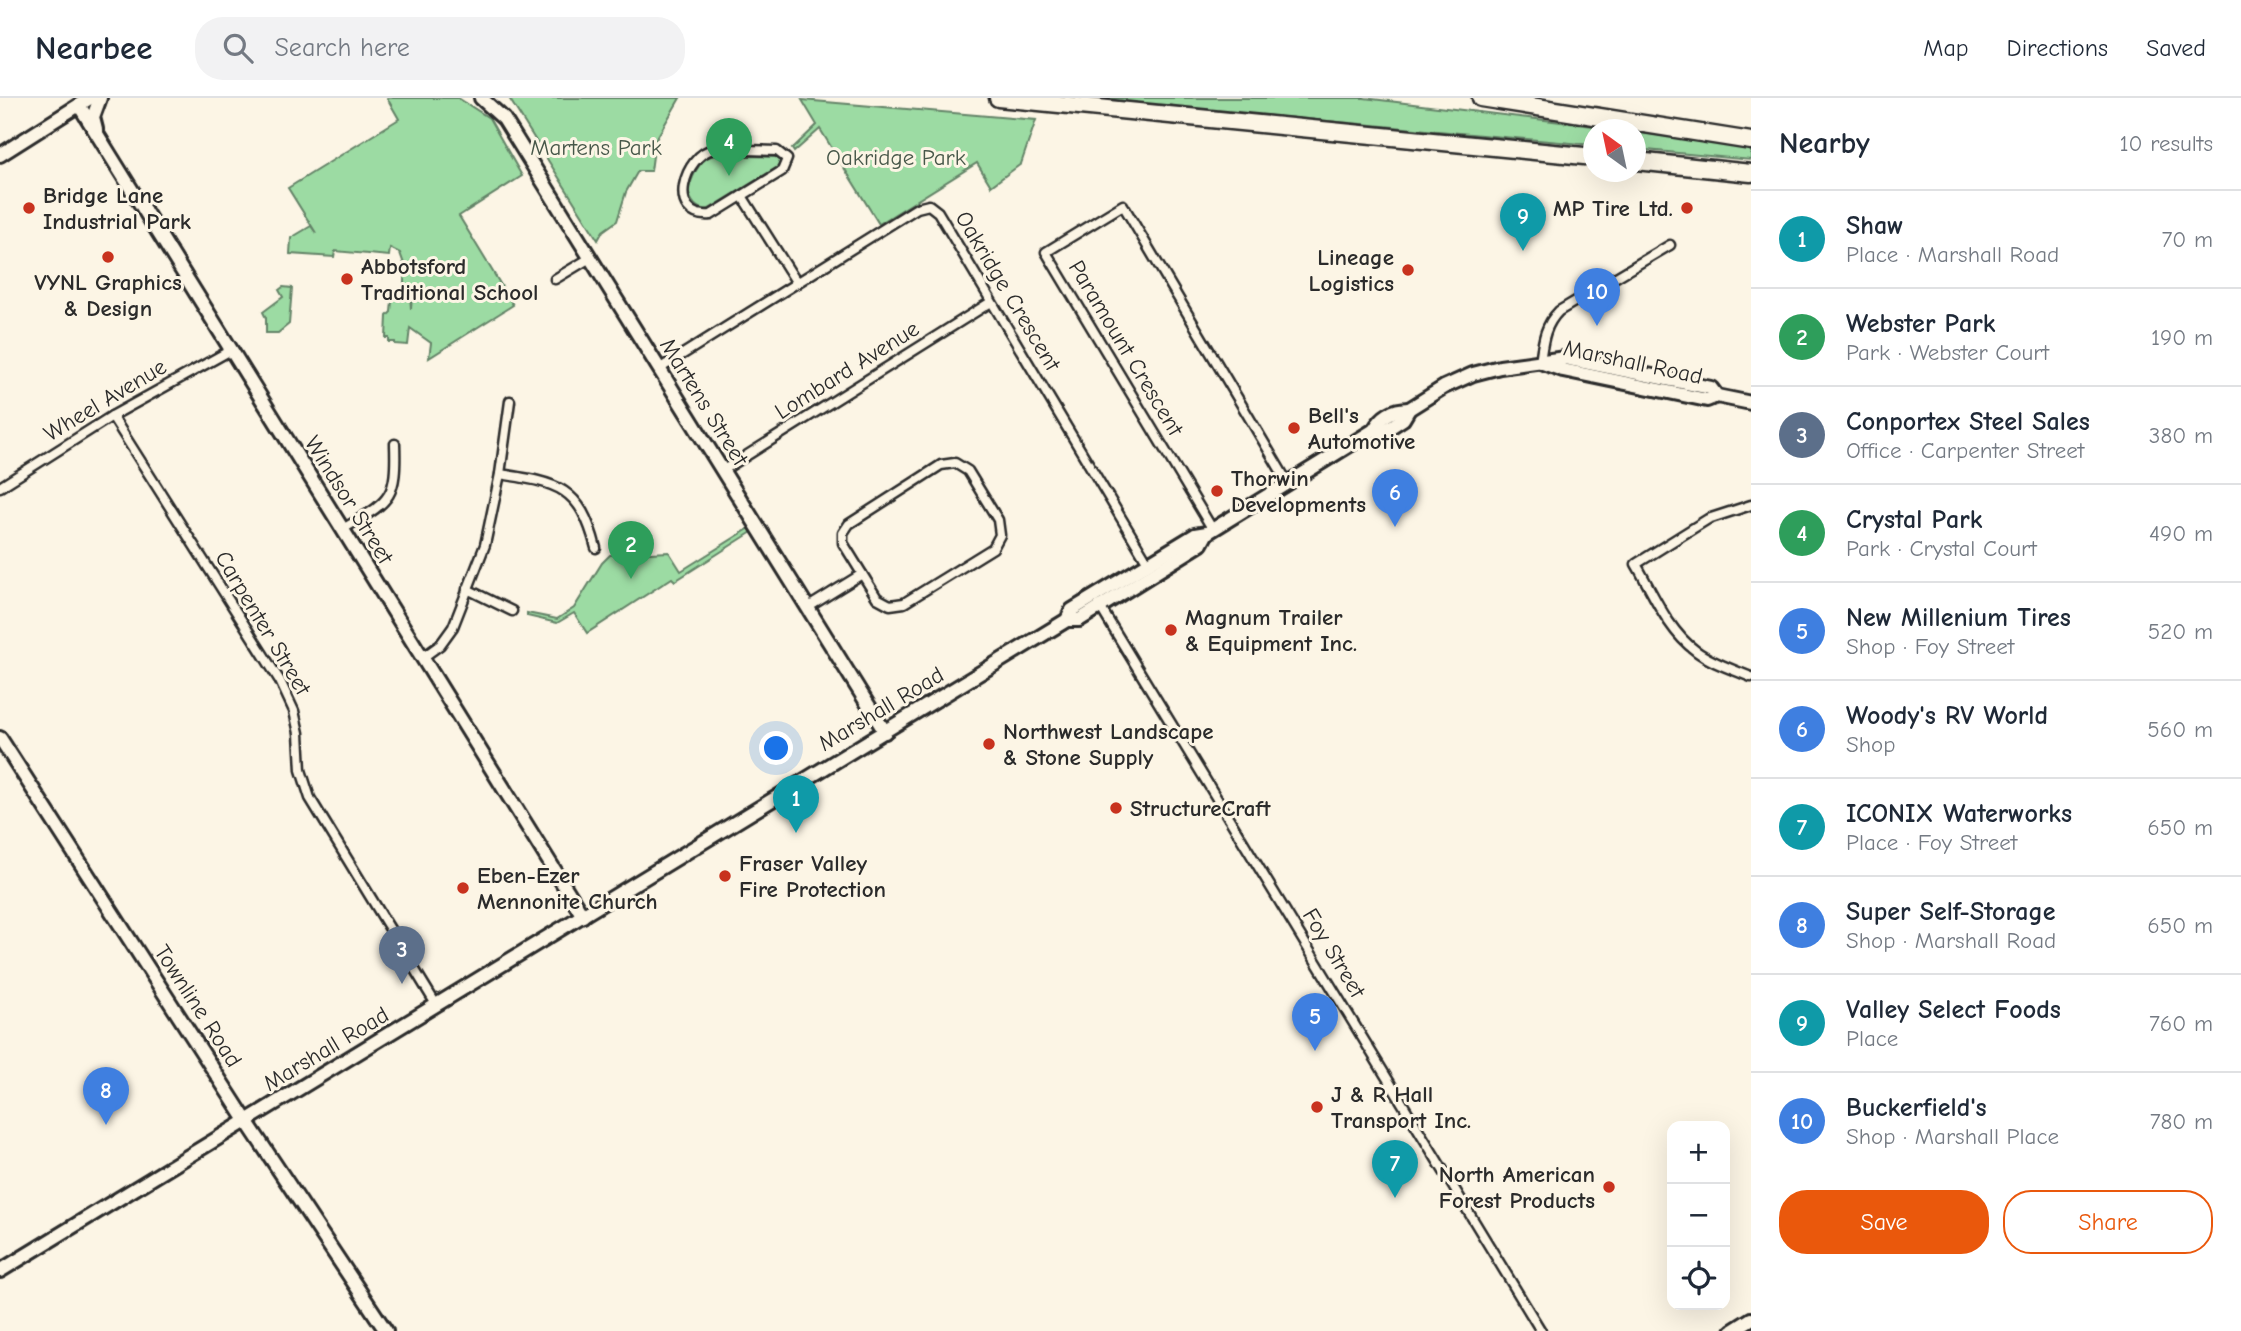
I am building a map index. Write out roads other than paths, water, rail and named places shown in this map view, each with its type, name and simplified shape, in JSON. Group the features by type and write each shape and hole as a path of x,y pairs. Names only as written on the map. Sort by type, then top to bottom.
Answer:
{"highway":[{"path":"998,98 1583,156"},
{"path":"1481,98 1751,141"},
{"path":"1646,162 1751,173"}],"street":[{"path":"96,133 93,117 100,98"},
{"name":"Martens Street","path":"481,98 504,119 885,732"},
{"path":"0,155 84,101"},
{"name":"Windsor Street","path":"84,101 96,133 583,916"},
{"path":"704,151 777,151 788,159 782,171 742,196 711,215 702,216 690,210 682,196 682,188 704,151"},
{"path":"742,196 797,283"},
{"name":"Oakridge Crescent","path":"659,369 917,208 929,205 938,212 1148,563"},
{"name":"Paramount Crescent","path":"1210,531 1046,252 1123,205 1288,483"},
{"path":"1540,362 1549,321 1559,311 1670,245"},
{"path":"555,279 590,258"},
{"name":"Lombard Avenue","path":"722,471 991,302"},
{"name":"Wheel Avenue","path":"0,487 112,416 231,350"},
{"name":"Marshall Road","path":"1097,601 1148,563 1195,535 1210,531 1374,430 1380,420 1397,409 1409,409 1444,387 1473,374 1500,367 1565,358 1710,388 1717,396"},
{"name":"Marshall Road","path":"1540,362 1563,370 1707,400 1717,396 1751,403"},
{"path":"1587,373 1622,375 1649,381 1652,375"},
{"path":"422,658 440,645 447,636 489,531 510,401"},
{"name":"Carpenter Street","path":"112,416 280,681 294,711 299,733 301,769 310,799 437,1006"},
{"path":"343,529 383,503 389,496 396,475 395,444"},
{"path":"955,463 968,471 998,520 1000,535 993,548 904,603 890,605 877,598 862,574 843,543 843,533 849,524 941,465 955,463"},
{"path":"500,474 542,480 559,487 574,498 590,523 596,548"},
{"path":"1751,505 1708,519 1636,564 1675,630 1695,651 1725,668 1751,677"},
{"name":"Marshall Road","path":"0,1271 1067,620 1072,610 1097,601 1201,544 1210,531"},
{"path":"807,608 862,574"},
{"path":"467,589 512,611"},
{"name":"Foy Street","path":"1097,601 1541,1331"},
{"name":"Townline Road","path":"0,738 247,1122 386,1331"},
{"path":"1732,1331 1751,1320"}],"place":[{"name":"Crystal Park","path":"729,176"},
{"name":"Bridge Lane Industrial Park","path":"29,208"},
{"name":"MP Tire Ltd.","path":"1687,208"},
{"name":"Valley Select Foods","path":"1523,251"},
{"name":"VYNL Graphics & Design","path":"108,257"},
{"name":"Lineage Logistics","path":"1408,270"},
{"name":"Abbotsford Traditional School","path":"347,279"},
{"name":"Buckerfield's","path":"1597,326"},
{"name":"Bell's Automotive","path":"1294,428"},
{"name":"Thorwin Developments","path":"1217,491"},
{"name":"Woody's RV World","path":"1395,527"},
{"name":"Webster Park","path":"631,579"},
{"name":"Magnum Trailer & Equipment Inc.","path":"1171,630"},
{"name":"Northwest Landscape & Stone Supply","path":"989,744"},
{"name":"StructureCraft","path":"1116,808"},
{"name":"Shaw","path":"796,833"},
{"name":"Fraser Valley Fire Protection","path":"725,876"},
{"name":"Eben-Ezer Mennonite Church","path":"463,888"},
{"name":"Conportex Steel Sales","path":"402,984"},
{"name":"New Millenium Tires","path":"1315,1051"},
{"name":"J & R Hall Transport Inc.","path":"1317,1107"},
{"name":"Super Self-Storage","path":"106,1125"},
{"name":"North American Forest Products","path":"1609,1187"},
{"name":"ICONIX Waterworks","path":"1395,1198"}],"park label":[{"name":"Martens Park","path":"596,147"},
{"name":"Oakridge Park","path":"896,157"}]}
